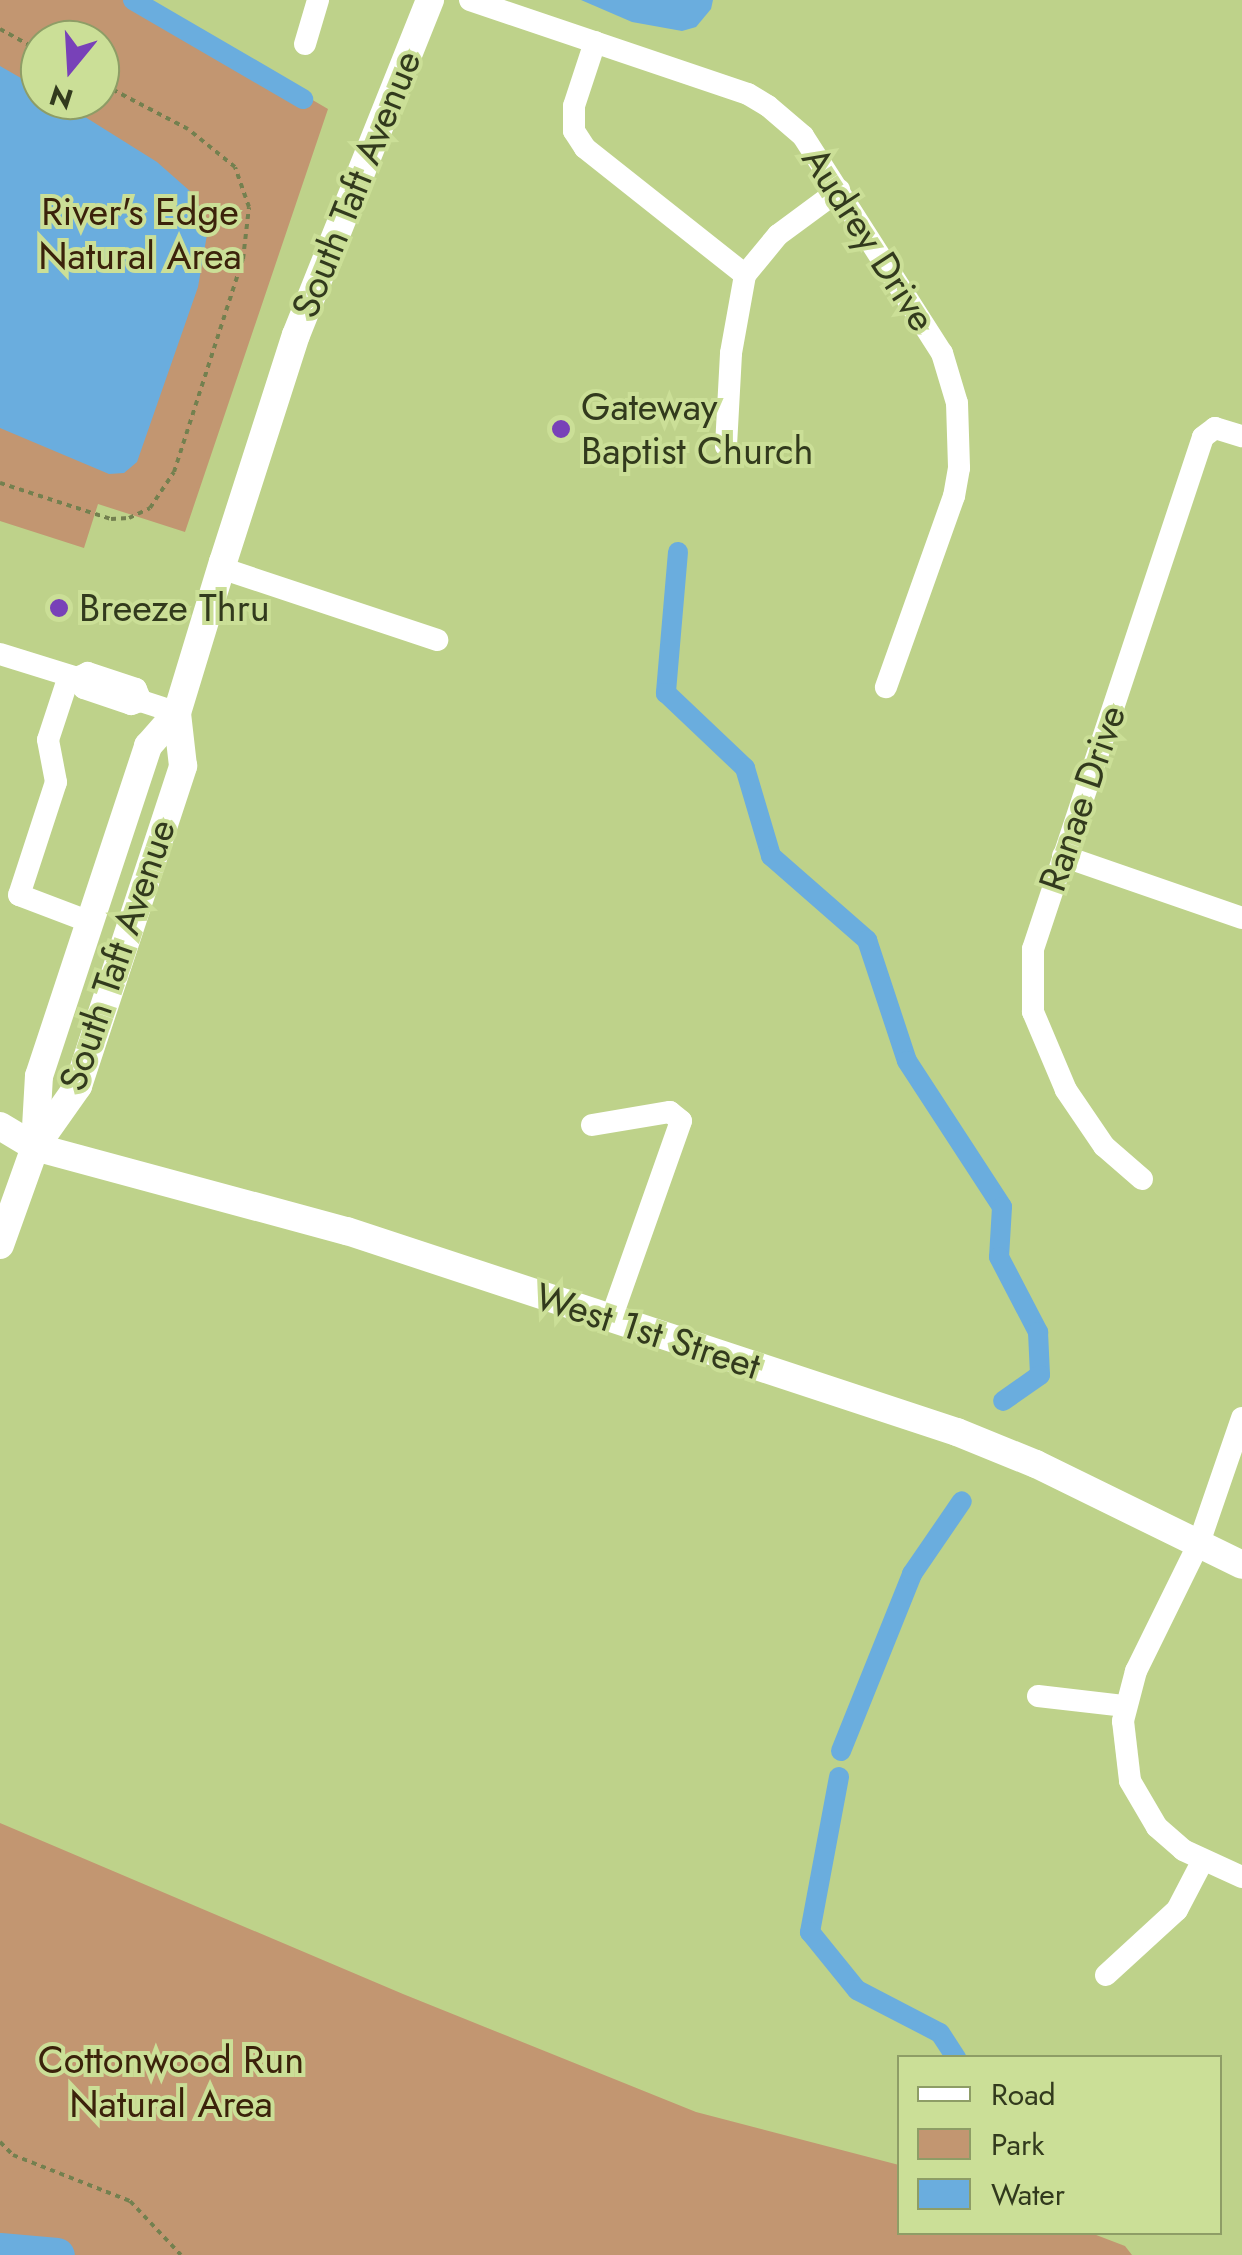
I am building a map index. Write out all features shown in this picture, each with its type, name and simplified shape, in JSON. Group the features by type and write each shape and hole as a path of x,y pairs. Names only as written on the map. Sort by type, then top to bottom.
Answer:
{"main road":[{"name":"South Taft Avenue","path":"35,1147 78,1086 183,766 177,713 296,335 429,0"},
{"name":"South Taft Avenue","path":"35,1147 39,1076 148,746 177,713"},
{"name":"West 1st Street","path":"0,1126 35,1147 347,1231 957,1432 1036,1464 1242,1564"},
{"name":"West 1st Street","path":"0,1150 35,1147"},
{"path":"0,1245 35,1147"}],"street":[{"path":"305,44 318,0"},
{"name":"Audrey Drive","path":"470,0 748,94 768,106 803,136 942,352 961,433 954,496 886,687"},
{"path":"595,42 574,106 574,131 586,148 745,274"},
{"path":"726,446 731,353 745,274 778,234 839,190"},
{"name":"Ranae Drive","path":"1142,1179 1104,1146 1066,1090 1033,1012 1033,949 1203,437 1215,428 1242,436"},
{"path":"221,568 437,640"},
{"path":"0,654 73,677 88,673 136,689 140,701 177,713"},
{"path":"73,677 48,740 56,782 10,892 90,922"},
{"path":"1063,856 1242,918"},
{"path":"592,1125 670,1112 681,1120 611,1319"},
{"path":"1242,1418 1198,1542 1136,1671 1125,1706 1125,1764 1137,1796 1169,1840 1242,1876"},
{"path":"1038,1696 1125,1706"},
{"path":"1106,1976 1177,1910 1203,1860"}],"path":[{"path":"0,482 111,519 129,518 150,508 174,472 243,259 249,208 235,166 188,129 120,93"},
{"path":"0,2142 13,2155 130,2201 181,2255"}],"green space":[{"name":"River's Edge Natural Area","path":"0,0 141,0 328,109 185,532 98,504 84,548 0,521"},
{"name":"Cottonwood Run Natural Area","path":"0,1823 403,1994 696,2112 897,2164 897,2235 1096,2235 1125,2246 1132,2255 0,2255"}],"water":[{"path":"581,0 713,0 711,9 696,27 682,31 632,22"},
{"path":"0,66 20,78 20,120 90,120 157,162 191,192 209,223 198,287 137,462 124,473 109,474 0,428"}],"waterway":[{"path":"133,0 303,99"},
{"path":"678,552 666,693 745,768 771,856 867,940 907,1061 1002,1207 999,1257 1038,1332 1040,1375 1003,1401"},
{"path":"841,1751 912,1574 962,1501"},
{"path":"839,1777 810,1932 857,1990 940,2033 954,2055"},
{"path":"0,2250 57,2255"}],"place":[{"name":"Gateway Baptist Church","path":"561,429"},
{"name":"Breeze Thru","path":"59,608"}]}
